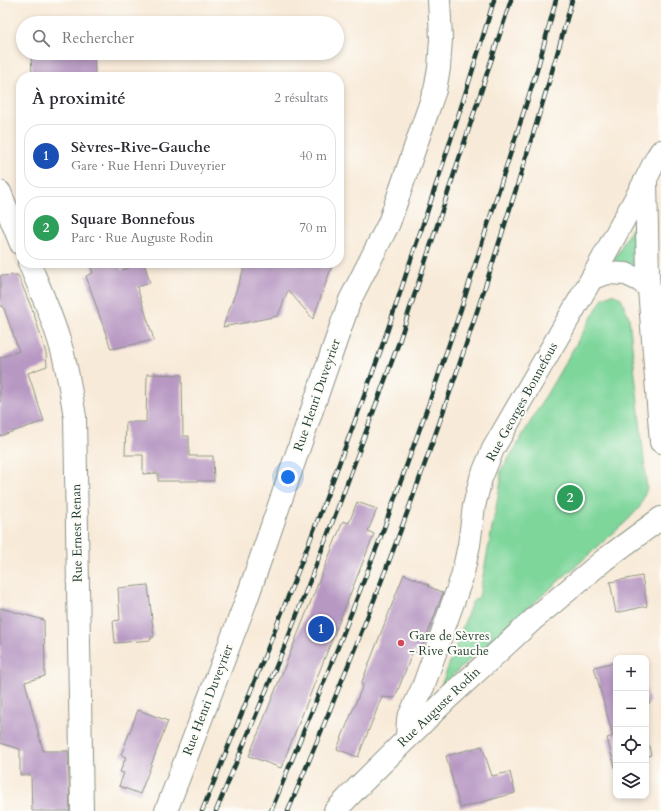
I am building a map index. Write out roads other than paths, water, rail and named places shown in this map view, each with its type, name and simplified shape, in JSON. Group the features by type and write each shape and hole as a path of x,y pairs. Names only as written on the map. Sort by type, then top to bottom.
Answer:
{"street":[{"name":"Rue Henri Duveyrier","path":"166,811 246,601 350,300 389,223 435,90 439,68 441,39 439,0"},
{"name":"Rue Georges Bonnefous","path":"407,738 408,719 423,687 462,577 469,545 474,506 481,478 493,449 592,278 661,151"},
{"name":"Rue Georges Bonnefous","path":"646,179 648,288 661,442"},
{"path":"0,192 16,232"},
{"name":"Rue Ernest Renan","path":"31,268 49,310 61,347 75,417 82,811"},
{"path":"592,278 608,273 626,274 639,280 648,288"},
{"name":"Rue Auguste Rodin","path":"335,811 446,700 535,618 604,560 661,518"}],"railway":[{"path":"202,811 293,584 379,355 442,168 494,0"},
{"path":"216,811 288,638 399,342 511,0"},
{"path":"271,811 380,539 429,403 461,309 537,70 556,0"},
{"path":"288,811 384,574 439,425 523,168 572,0"}],"place":[{"name":"Square Bonnefous","path":"570,498"},
{"name":"Sèvres-Rive-Gauche","path":"321,629"},
{"name":"Gare de Sèvres - Rive Gauche","path":"401,643"}]}
